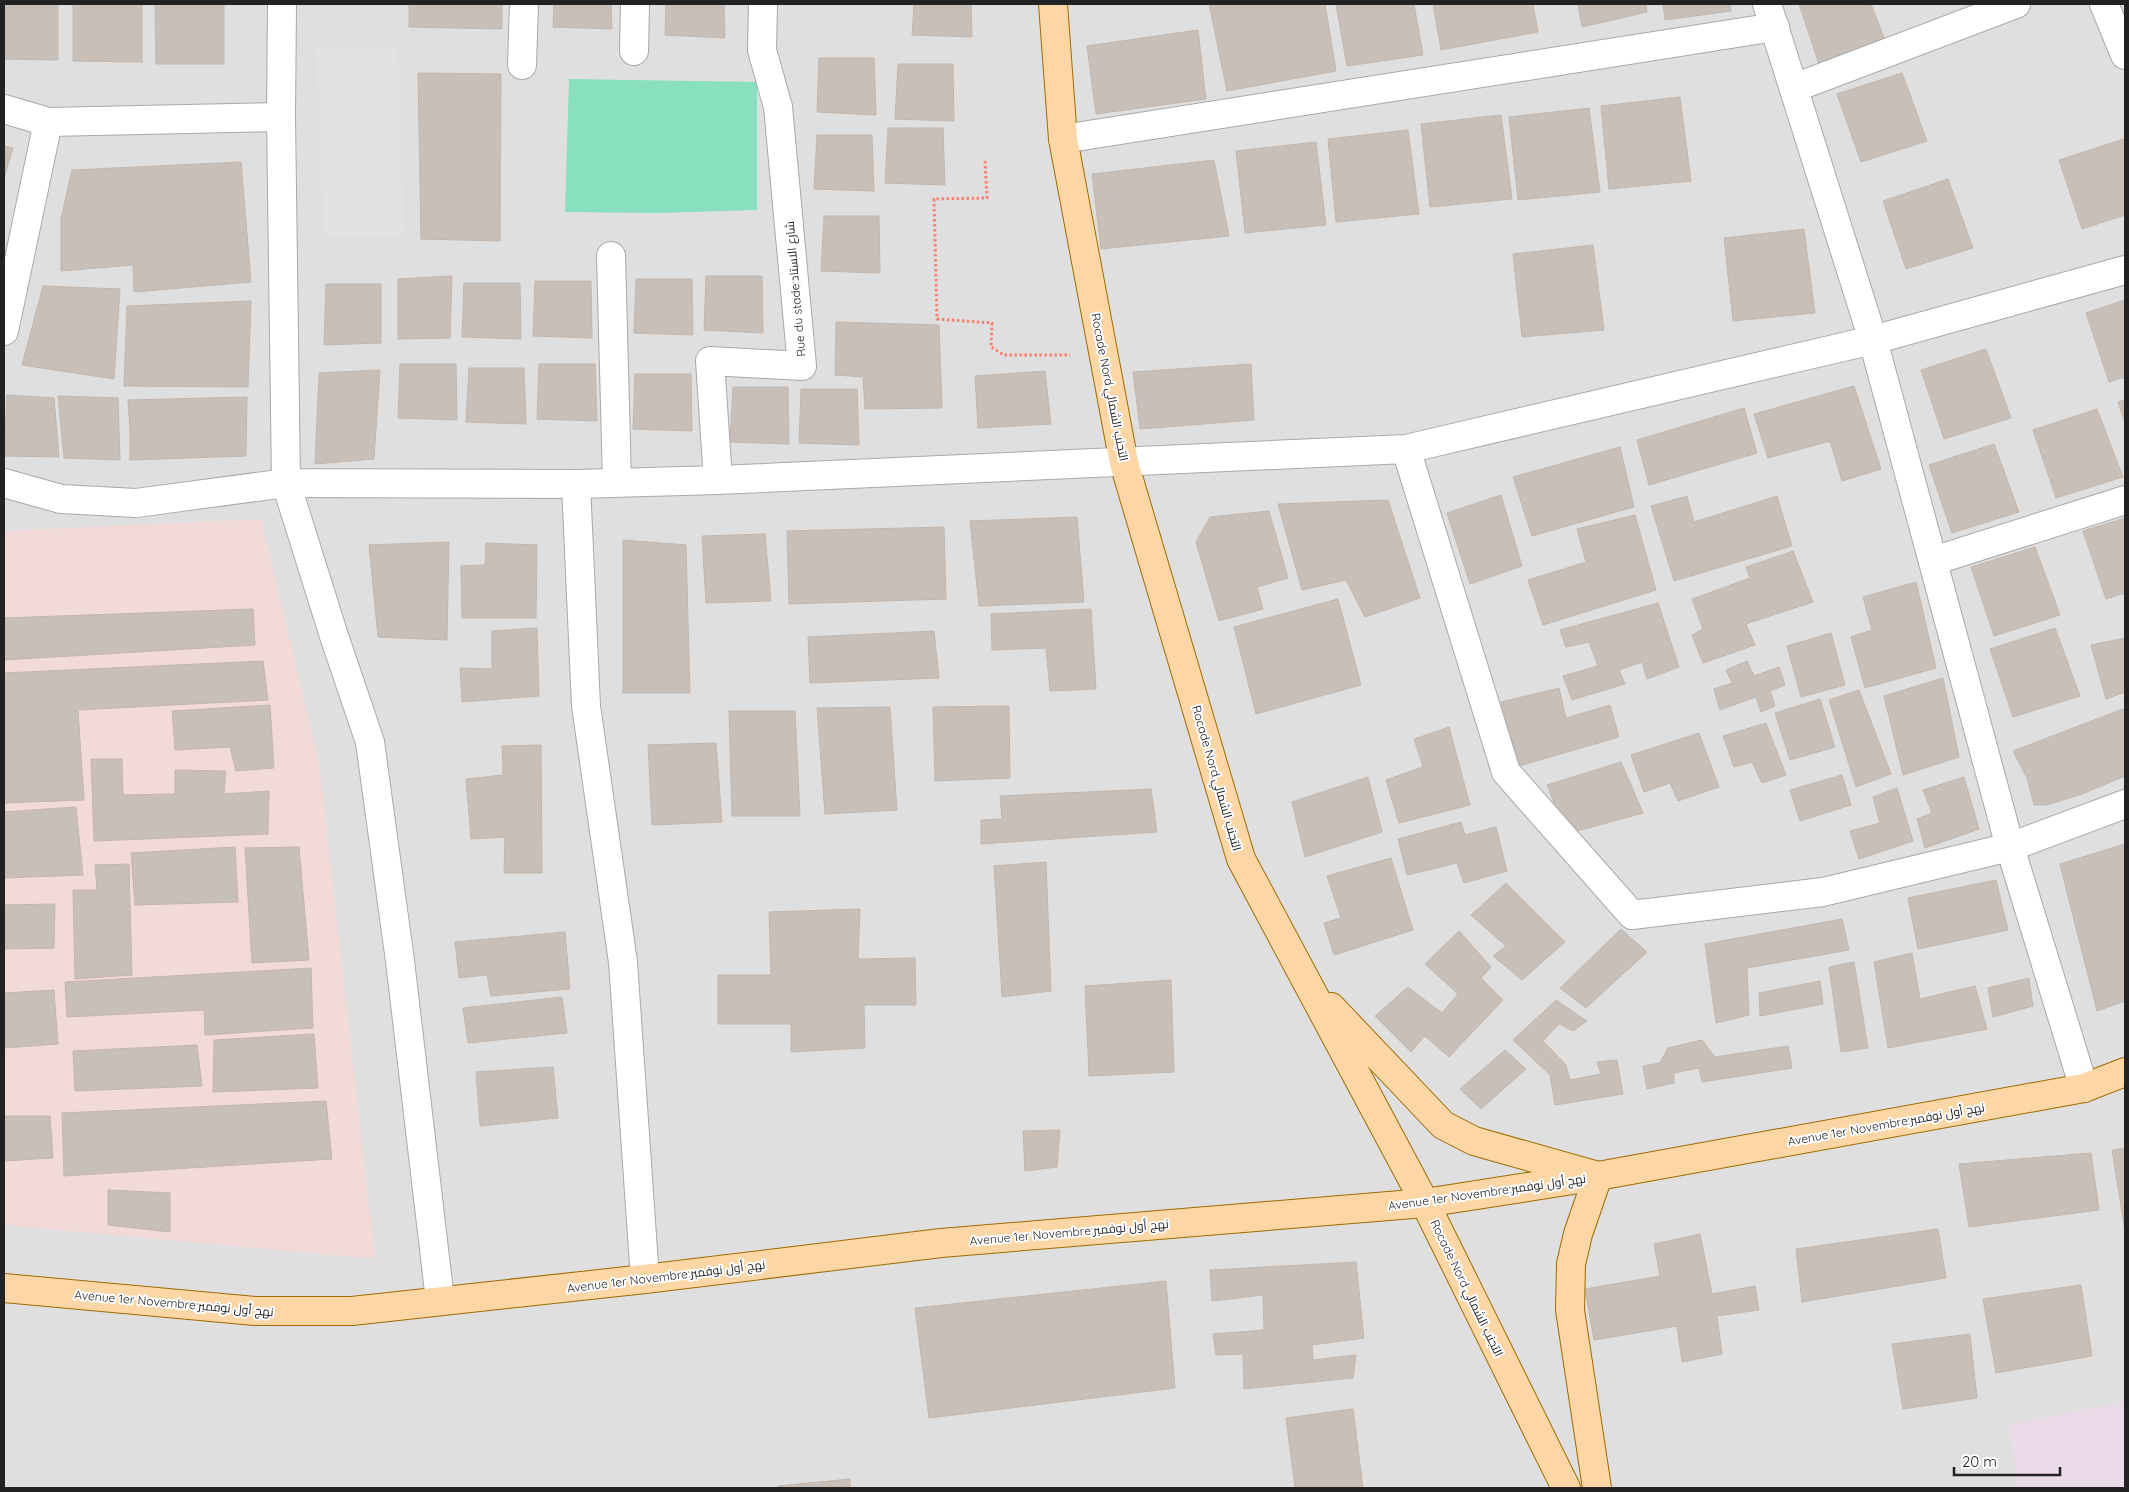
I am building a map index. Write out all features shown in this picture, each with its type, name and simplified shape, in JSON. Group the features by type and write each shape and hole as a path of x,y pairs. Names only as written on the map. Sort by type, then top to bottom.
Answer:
{"main road":[{"name":"Rocade Nord,التجنب الشمالي","path":"1053,4 1064,139 1124,463 1241,859 1425,1203 1566,1488"},
{"path":"1306,981 1443,1125 1474,1141 1598,1176 1578,1234 1571,1264 1570,1310 1597,1488"},
{"name":"Avenue 1er Novembre;نهج أول نوفمبر","path":"4,1288 255,1311 352,1311 645,1279 941,1243 1425,1203 1598,1176 2084,1088 2125,1072"}],"street":[{"path":"282,4 281,117 286,483 334,636 370,742 400,961 440,1300"},
{"path":"522,65 524,4"},
{"path":"634,51 635,4"},
{"name":"Rue du stade;شارع الاستاد","path":"718,480 710,361 802,366 778,107 762,50 763,4"},
{"path":"1794,88 2016,4"},
{"path":"2104,4 2125,55"},
{"path":"1064,139 1771,15 1873,340 2010,847 2084,1088"},
{"path":"4,109 48,122 281,117"},
{"path":"4,331 48,122"},
{"path":"611,256 617,482"},
{"path":"4,483 61,498 136,503 286,483 576,484 718,480 1124,463 1406,448 1873,340 2125,270"},
{"path":"1406,448 1506,772 1632,915 1823,892 2010,847 2125,804"},
{"path":"576,484 586,706 623,962 645,1279"},
{"path":"1933,561 2125,500"}],"path":[{"path":"985,161 987,198 934,199 937,319 992,323 991,347 1004,355 1104,355"}],"shaded area":[{"path":"4,4 2125,4 2125,1488 4,1488"},
{"path":"317,48 398,48 403,236 323,235"},
{"path":"261,519 319,763 375,1259 4,1225 4,531"},
{"path":"2125,1402 2125,1488 2018,1488 2009,1424"}],"green space":[{"path":"569,79 757,82 757,210 658,213 565,212"}],"building":[{"path":"4,4 58,4 58,60 4,59"},
{"path":"73,4 142,4 142,62 73,61"},
{"path":"155,4 224,4 224,64 156,64"},
{"path":"409,4 502,4 502,29 409,27"},
{"path":"554,4 611,4 612,29 553,27"},
{"path":"666,4 724,4 725,38 665,35"},
{"path":"914,4 971,4 972,37 912,35"},
{"path":"1209,4 1325,4 1336,71 1227,91"},
{"path":"1336,4 1414,4 1423,55 1347,66"},
{"path":"1433,4 1533,4 1538,32 1441,50"},
{"path":"1578,4 1646,4 1647,12 1582,27"},
{"path":"1663,4 1730,4 1731,11 1665,20"},
{"path":"1799,4 1871,4 1886,43 1819,64"},
{"path":"1198,30 1206,99 1096,114 1087,46"},
{"path":"819,58 874,58 876,115 817,112"},
{"path":"898,64 953,64 954,121 895,119"},
{"path":"418,73 501,74 500,241 421,239"},
{"path":"1902,73 1927,141 1861,162 1837,94"},
{"path":"1680,97 1691,181 1609,189 1601,106"},
{"path":"1589,108 1600,192 1518,200 1509,117"},
{"path":"1501,115 1512,199 1430,207 1421,124"},
{"path":"888,128 943,128 945,185 885,183"},
{"path":"1408,130 1419,214 1336,222 1328,139"},
{"path":"817,135 872,135 874,191 814,189"},
{"path":"2124,139 2125,215 2082,229 2059,160"},
{"path":"1316,142 1326,225 1245,233 1236,151"},
{"path":"4,146 13,148 4,178"},
{"path":"1214,160 1229,236 1101,249 1092,174"},
{"path":"241,162 251,282 134,292 133,265 61,271 61,219 72,170"},
{"path":"1948,179 1973,248 1906,269 1883,201"},
{"path":"824,216 879,216 880,273 821,271"},
{"path":"1804,229 1815,313 1733,321 1724,238"},
{"path":"1593,245 1604,330 1522,337 1513,254"},
{"path":"452,276 450,338 398,339 398,279"},
{"path":"706,276 762,276 763,333 704,330"},
{"path":"636,279 692,279 693,335 634,333"},
{"path":"535,281 591,281 592,338 533,336"},
{"path":"464,283 520,283 521,339 462,337"},
{"path":"326,284 381,284 381,343 324,345"},
{"path":"43,286 120,289 114,379 22,365"},
{"path":"2125,300 2125,377 2109,382 2086,313"},
{"path":"251,301 248,387 124,386 127,306"},
{"path":"836,322 939,325 942,408 865,409 863,377 835,375"},
{"path":"1986,349 2011,418 1944,439 1921,370"},
{"path":"400,364 456,364 457,420 398,418"},
{"path":"539,364 595,364 597,421 537,419"},
{"path":"1251,364 1254,420 1140,429 1133,372"},
{"path":"469,368 524,368 526,424 466,422"},
{"path":"380,370 374,459 315,464 319,373"},
{"path":"1045,371 1051,424 978,428 975,376"},
{"path":"635,374 691,374 692,431 633,429"},
{"path":"1854,386 1881,469 1842,481 1830,441 1768,458 1754,414"},
{"path":"733,387 788,387 789,444 730,442"},
{"path":"801,389 857,389 859,445 799,443"},
{"path":"7,395 54,398 59,457 4,456"},
{"path":"58,396 118,398 120,460 64,458"},
{"path":"247,397 246,456 130,460 128,400"},
{"path":"2125,400 2125,423 2118,402"},
{"path":"1744,408 1757,453 1649,485 1637,440"},
{"path":"2097,409 2123,477 2056,498 2033,430"},
{"path":"1994,444 2019,512 1952,533 1929,465"},
{"path":"1620,447 1634,507 1532,536 1513,477"},
{"path":"1501,495 1522,566 1470,584 1447,513"},
{"path":"1687,496 1694,522 1777,496 1792,546 1674,581 1651,506"},
{"path":"1388,500 1420,598 1365,617 1346,580 1302,590 1278,504"},
{"path":"1269,511 1288,578 1257,587 1263,609 1219,621 1196,542 1210,517"},
{"path":"1635,515 1656,590 1543,625 1528,580 1586,562 1577,529"},
{"path":"1077,517 1084,602 979,606 970,521"},
{"path":"2125,518 2125,593 2106,599 2083,531"},
{"path":"944,527 946,599 789,604 787,531"},
{"path":"765,534 771,601 706,603 702,536"},
{"path":"623,540 686,545 690,693 623,693"},
{"path":"449,542 447,640 378,637 369,545"},
{"path":"486,543 537,545 536,618 462,618 461,566 485,565"},
{"path":"2035,547 2060,615 1994,636 1971,567"},
{"path":"1793,551 1813,602 1746,624 1755,645 1703,663 1692,635 1703,629 1692,599 1750,578 1746,567"},
{"path":"1916,582 1936,668 1865,688 1851,637 1872,630 1863,597"},
{"path":"1338,599 1361,685 1256,714 1234,627"},
{"path":"1658,603 1679,667 1647,679 1642,662 1619,670 1625,684 1572,700 1563,676 1598,666 1589,642 1566,647 1560,630"},
{"path":"253,609 255,645 4,660 4,618"},
{"path":"1091,609 1096,689 1050,691 1046,648 992,650 991,614"},
{"path":"537,628 539,696 462,702 460,668 492,669 492,631"},
{"path":"2055,628 2080,696 2013,717 1990,649"},
{"path":"934,631 939,678 810,683 808,637"},
{"path":"1831,633 1845,685 1801,697 1787,646"},
{"path":"2125,638 2125,692 2106,699 2091,645"},
{"path":"263,661 268,700 78,710 84,800 4,803 4,673"},
{"path":"1747,661 1754,676 1779,667 1785,685 1770,691 1775,706 1761,712 1756,697 1720,710 1714,689 1732,683 1726,670"},
{"path":"1943,678 1959,757 1903,775 1884,696"},
{"path":"1559,688 1566,718 1610,705 1619,737 1519,766 1501,702"},
{"path":"1859,690 1891,774 1856,787 1829,700"},
{"path":"1820,699 1835,747 1790,760 1775,713"},
{"path":"270,705 274,768 236,771 230,747 175,750 172,711"},
{"path":"1009,706 1010,778 935,781 933,707"},
{"path":"890,707 897,810 825,814 817,708"},
{"path":"2123,709 2125,714 2125,776 2082,794 2047,805 2034,805 2027,778 2013,751"},
{"path":"729,711 795,711 800,816 732,816"},
{"path":"1766,723 1786,775 1762,783 1752,762 1734,767 1723,736"},
{"path":"1449,727 1470,805 1399,823 1386,780 1423,767 1414,739"},
{"path":"1699,733 1719,787 1678,801 1670,783 1644,792 1631,755"},
{"path":"716,743 722,822 652,825 648,745"},
{"path":"541,745 542,873 504,873 505,837 471,839 466,779 503,775 502,746"},
{"path":"91,759 122,759 123,795 175,794 175,770 226,771 224,794 269,791 268,834 94,841"},
{"path":"1621,762 1643,813 1577,831 1560,818 1547,785"},
{"path":"1842,775 1851,805 1800,821 1790,790"},
{"path":"1368,777 1382,832 1305,857 1292,802"},
{"path":"1964,777 1979,829 1925,848 1917,819 1932,813 1923,790"},
{"path":"1897,788 1913,841 1859,859 1850,831 1880,823 1873,797"},
{"path":"1151,789 1157,832 981,844 981,820 1002,819 1000,796"},
{"path":"76,807 83,875 4,878 4,812"},
{"path":"1461,822 1465,835 1496,827 1507,871 1464,883 1457,863 1407,875 1398,839"},
{"path":"2125,844 2125,1001 2097,1011 2060,864"},
{"path":"235,847 238,902 135,905 131,853"},
{"path":"299,847 309,960 252,963 245,848"},
{"path":"1391,858 1413,930 1334,955 1324,923 1341,918 1327,876"},
{"path":"1046,862 1051,991 1002,997 994,866"},
{"path":"129,864 132,975 75,979 73,890 97,890 95,865"},
{"path":"1996,880 2008,930 1918,949 1908,898"},
{"path":"1506,883 1565,942 1522,980 1493,956 1506,946 1471,915"},
{"path":"55,904 54,948 4,949 4,905"},
{"path":"860,909 858,959 915,958 916,1005 864,1005 865,1048 791,1052 791,1024 718,1024 718,975 771,975 769,912"},
{"path":"1842,919 1849,950 1747,968 1749,1015 1716,1023 1705,944"},
{"path":"1621,929 1647,952 1586,1008 1560,988"},
{"path":"1459,931 1491,967 1481,978 1503,1000 1449,1057 1425,1036 1411,1052 1375,1016 1408,987 1442,1013 1458,994 1425,964"},
{"path":"565,932 570,989 491,996 487,975 459,978 455,942"},
{"path":"1912,953 1920,999 1975,986 1987,1029 1888,1048 1874,962"},
{"path":"1854,962 1868,1048 1841,1052 1829,967"},
{"path":"311,968 313,1028 205,1035 204,1010 67,1017 65,982"},
{"path":"2029,978 2033,1006 1993,1017 1988,988"},
{"path":"1171,980 1174,1072 1089,1076 1085,986"},
{"path":"1820,981 1823,1004 1760,1016 1759,993"},
{"path":"54,990 58,1044 4,1048 4,993"},
{"path":"562,997 567,1033 468,1043 463,1008"},
{"path":"1556,1000 1587,1021 1573,1031 1559,1024 1543,1041 1566,1065 1570,1080 1601,1074 1597,1062 1617,1060 1623,1094 1555,1105 1550,1075 1513,1040"},
{"path":"314,1034 318,1088 213,1092 214,1040"},
{"path":"1702,1040 1715,1057 1788,1046 1792,1068 1702,1082 1699,1068 1674,1073 1674,1083 1647,1089 1643,1066 1660,1063 1668,1048"},
{"path":"197,1045 202,1086 75,1091 73,1051"},
{"path":"1505,1050 1526,1069 1481,1109 1460,1089"},
{"path":"553,1067 558,1118 480,1126 476,1072"},
{"path":"326,1101 332,1159 64,1176 62,1113"},
{"path":"4,1116 50,1116 53,1158 4,1161"},
{"path":"1060,1130 1057,1167 1025,1171 1023,1131"},
{"path":"2125,1148 2125,1231 2112,1150"},
{"path":"2091,1153 2099,1210 1969,1227 1959,1164"},
{"path":"108,1190 170,1193 170,1232 108,1225"},
{"path":"1938,1229 1946,1278 1802,1302 1796,1249"},
{"path":"1700,1234 1712,1294 1755,1286 1759,1310 1717,1316 1722,1354 1682,1362 1677,1326 1594,1340 1585,1289 1660,1276 1654,1244"},
{"path":"1356,1262 1364,1338 1312,1345 1313,1360 1356,1355 1353,1378 1244,1389 1243,1354 1216,1355 1213,1334 1264,1330 1263,1295 1212,1301 1210,1270"},
{"path":"1166,1281 1175,1388 929,1418 915,1308"},
{"path":"2081,1285 2092,1356 1996,1373 1983,1299"},
{"path":"1970,1334 1977,1398 1903,1409 1892,1344"},
{"path":"1353,1409 1363,1488 1295,1488 1286,1418"},
{"path":"850,1479 850,1488 778,1488 778,1486"}]}
